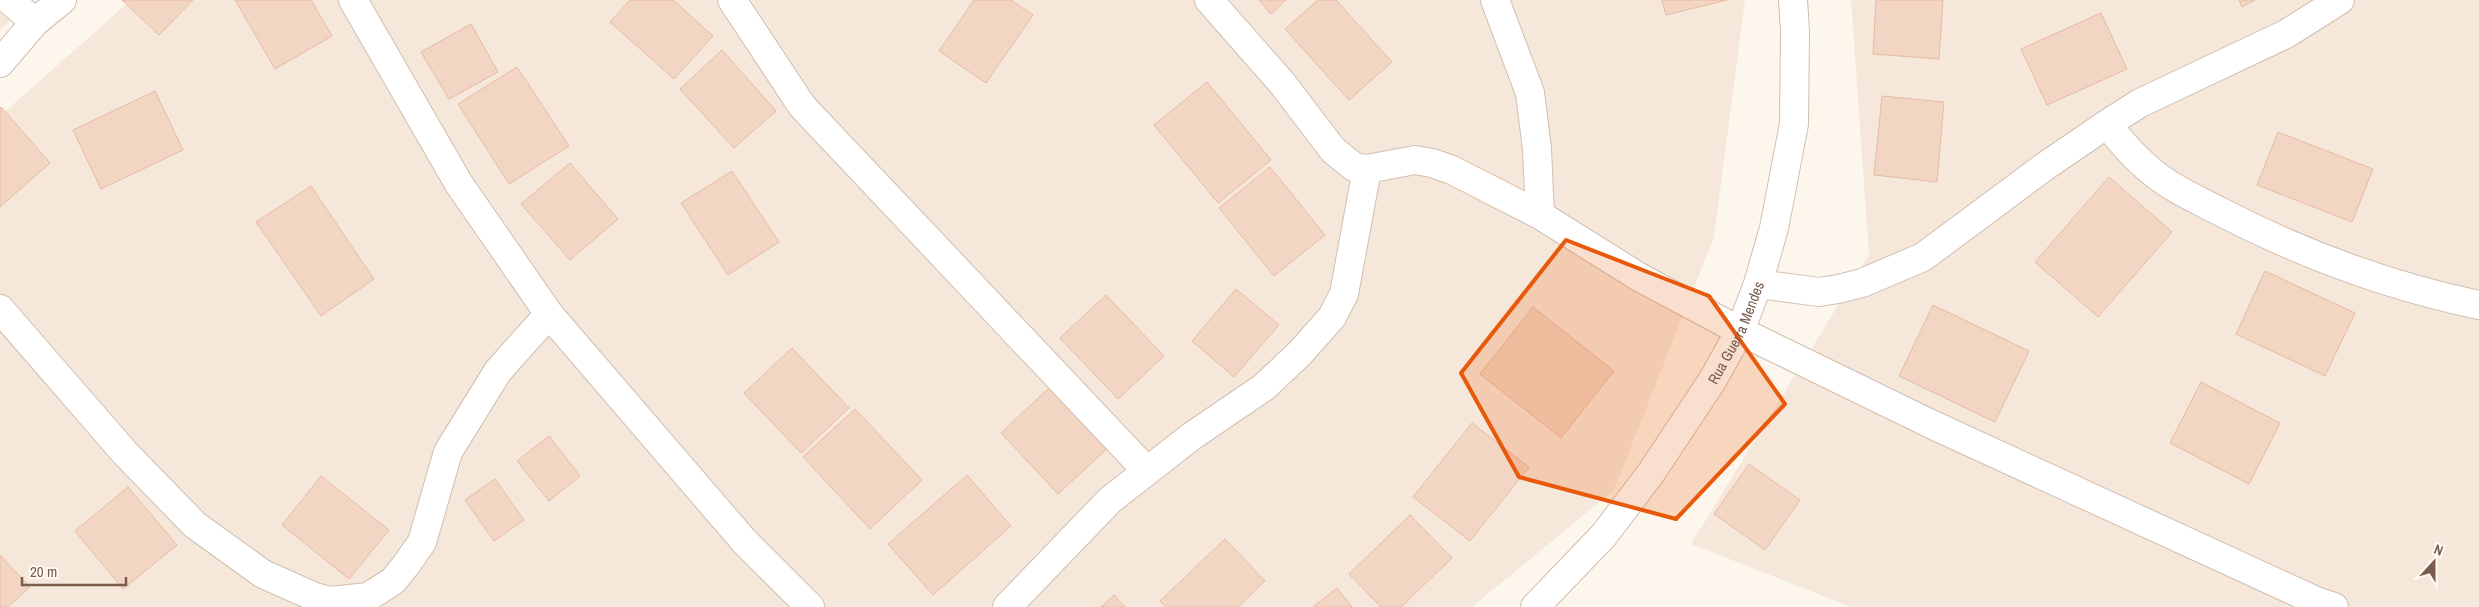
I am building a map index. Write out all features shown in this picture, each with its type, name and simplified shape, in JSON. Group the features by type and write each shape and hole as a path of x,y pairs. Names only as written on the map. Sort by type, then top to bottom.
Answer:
{"street":[{"path":"9,0 35,22"},
{"path":"0,63 35,22 62,0"},
{"path":"353,0 459,184 549,314 744,541 810,607"},
{"path":"732,0 802,106 1147,471"},
{"path":"1209,0 1282,83 1333,150 1354,166 1367,168 1416,160 1432,162 1452,170 1540,215 1639,277 1740,331 1933,425 2316,601 2334,607"},
{"path":"1495,0 1530,93 1537,149 1540,215"},
{"name":"Rua Guerra Mendes","path":"1535,607 1604,534 1650,473 1712,381 1740,331 1758,284 1774,228 1794,124 1795,32 1793,0"},
{"path":"1758,284 1819,292 1838,289 1862,283 1923,257 2044,167 2140,103 2286,34 2340,0"},
{"path":"2107,124 2129,151 2152,172 2185,194 2234,219 2293,246 2376,279 2422,293 2479,305"},
{"path":"1007,607 1110,500 1192,436 1264,387 1300,353 1332,317 1344,294 1367,168"},
{"path":"0,308 125,452 195,524 263,574 315,597 330,601 368,597 393,581 406,565 422,542 448,452 498,371 549,314"}],"highlighted area":[{"path":"1566,240 1709,296 1785,404 1676,519 1519,477 1461,373"}],"shaded area":[{"path":"0,0 32,0 0,30"},
{"path":"131,0 1745,0 1714,237 1614,490 1472,607 0,607 0,116"},
{"path":"1851,0 2479,0 2479,607 1851,607 1691,544 1869,255"}],"building":[{"path":"122,0 193,0 159,35"},
{"path":"235,0 311,0 332,36 275,69"},
{"path":"630,0 673,0 713,36 674,79 610,22"},
{"path":"974,0 1011,0 1033,15 986,83 939,51"},
{"path":"1259,0 1286,0 1271,14"},
{"path":"1318,0 1336,0 1392,62 1349,100 1285,29"},
{"path":"1662,0 1727,0 1666,15"},
{"path":"1876,0 1943,0 1939,59 1873,54"},
{"path":"2239,0 2255,0 2242,7"},
{"path":"2101,13 2127,69 2047,105 2021,49"},
{"path":"471,24 498,72 449,99 421,52"},
{"path":"722,50 776,111 734,148 680,89"},
{"path":"517,67 569,146 509,184 458,104"},
{"path":"1207,82 1271,160 1218,203 1154,125"},
{"path":"155,91 183,150 101,189 73,130"},
{"path":"1882,96 1944,102 1937,182 1874,175"},
{"path":"0,108 50,163 0,207"},
{"path":"2278,132 2373,169 2352,222 2257,185"},
{"path":"570,163 618,219 570,260 521,204"},
{"path":"1270,167 1325,235 1274,276 1219,208"},
{"path":"732,171 779,242 728,275 681,203"},
{"path":"2109,177 2172,232 2098,317 2035,262"},
{"path":"311,186 374,279 321,316 256,222"},
{"path":"2265,271 2355,313 2325,376 2236,334"},
{"path":"1236,289 1279,325 1234,377 1192,341"},
{"path":"1106,295 1164,356 1118,399 1060,338"},
{"path":"1933,305 2029,351 1995,422 1899,376"},
{"path":"1533,307 1614,371 1561,438 1480,374"},
{"path":"792,348 849,408 801,453 744,393"},
{"path":"2201,382 2280,423 2249,484 2170,443"},
{"path":"1050,387 1108,448 1058,494 1001,433"},
{"path":"855,409 922,480 870,529 803,457"},
{"path":"1472,423 1529,467 1470,541 1413,497"},
{"path":"549,436 580,476 549,501 517,461"},
{"path":"1749,464 1800,500 1765,550 1714,514"},
{"path":"967,475 1011,526 933,595 888,544"},
{"path":"321,476 389,530 349,579 282,525"},
{"path":"495,479 524,520 494,541 465,500"},
{"path":"128,487 177,545 123,589 75,531"},
{"path":"1410,515 1452,558 1401,607 1381,607 1349,574"},
{"path":"1225,539 1265,581 1238,607 1166,607 1160,601"},
{"path":"0,555 30,587 8,607 0,607"},
{"path":"1337,588 1352,607 1313,607"},
{"path":"1114,595 1125,607 1101,607"}]}
